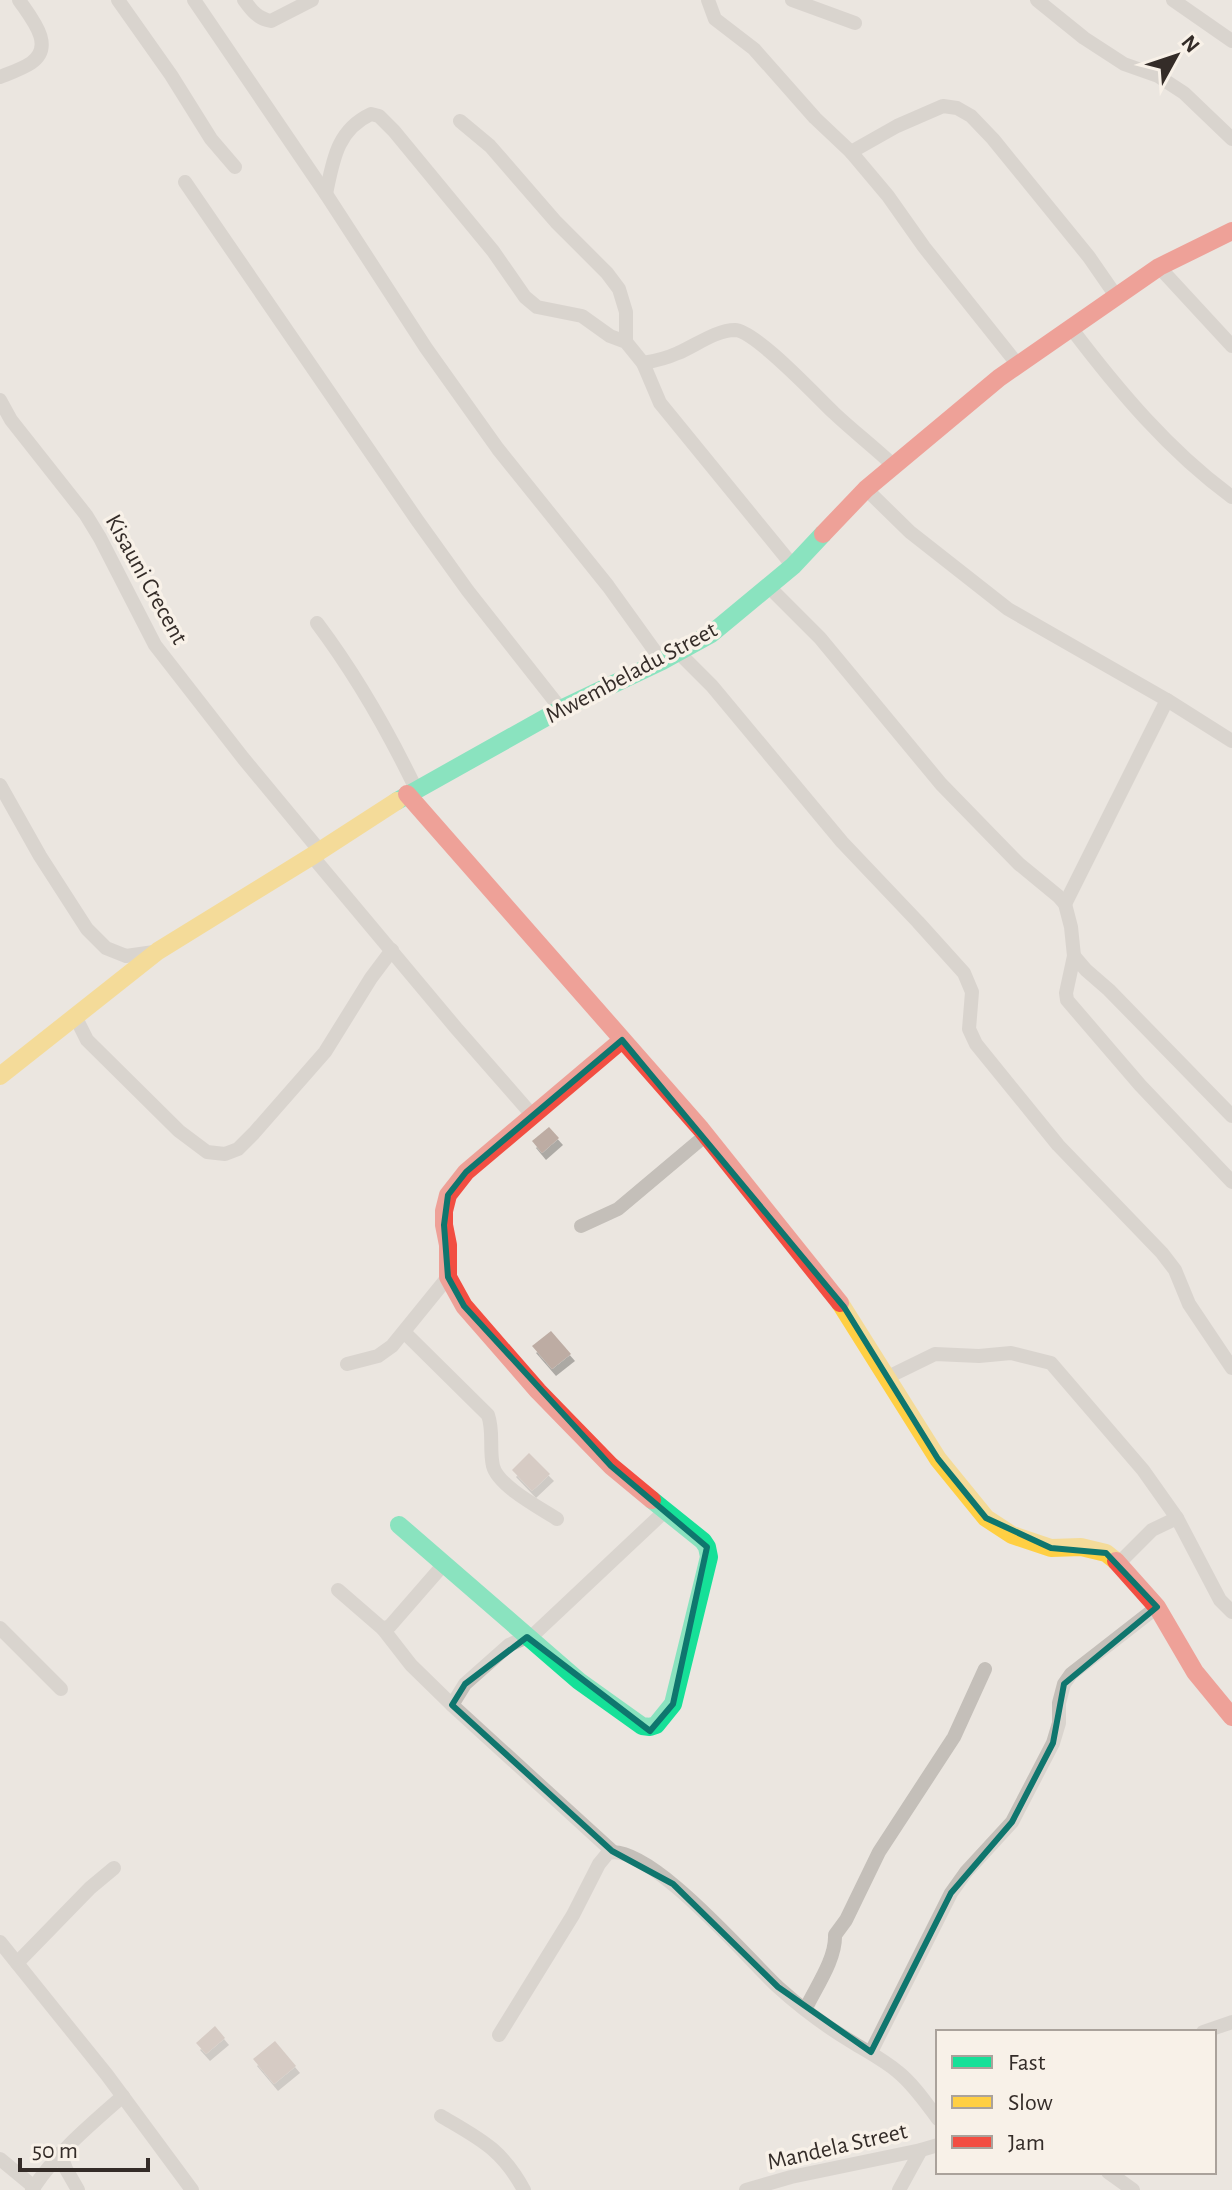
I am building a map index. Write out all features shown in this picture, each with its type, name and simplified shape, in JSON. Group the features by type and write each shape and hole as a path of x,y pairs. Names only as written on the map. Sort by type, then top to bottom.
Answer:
{"street":[{"path":"0,77 31,63 41,53 42,42 37,27 19,0"},
{"path":"118,0 211,139 235,167"},
{"path":"194,0 426,348 498,449 608,586 670,656 712,686 842,842 964,973 972,992 969,1029 976,1044 1058,1145 1162,1253 1175,1270 1189,1304 1232,1368"},
{"path":"244,0 253,13 271,21 312,0"},
{"path":"708,0 715,19 754,49 815,118 851,152 1018,365"},
{"path":"792,0 855,23"},
{"path":"1037,0 1084,38 1124,64 1158,76 1184,93 1232,139"},
{"path":"1173,0 1232,41"},
{"path":"851,152 897,126 943,106 957,108 971,116 993,139 1089,257 1116,296"},
{"path":"326,194 337,149 346,133 357,121 371,114 379,116 493,251 525,297 537,307 582,316 610,336 626,342 643,363 660,403 793,566"},
{"path":"460,121 490,146 565,231 607,273 619,289 626,312 626,342"},
{"path":"185,182 434,544 561,709"},
{"name":"Mwembeladu Street","path":"0,1076 158,951 412,792 561,709 711,634 793,566 866,489 999,378 1159,267 1232,231"},
{"path":"1159,267 1232,346"},
{"path":"1071,328 1114,385 1150,423 1207,479 1232,497"},
{"path":"643,363 675,355 721,333 735,330 746,333 894,466"},
{"name":"Kisauni Crecent","path":"0,400 11,420 93,526 155,645 392,950 533,1116"},
{"path":"866,489 910,532 1008,609 1232,741"},
{"path":"768,586 820,638 941,784 1019,864 1065,904 1074,956 1066,993 1072,1007 1140,1085 1232,1182"},
{"path":"317,623 357,678 399,754 412,792 706,1135 844,1307 938,1459 986,1518 1012,1535 1051,1548 1081,1547 1106,1553 1119,1563 1157,1607 1195,1672 1232,1717"},
{"path":"1065,904 1167,700"},
{"path":"0,785 40,856 87,929 106,948 126,956 158,951"},
{"path":"75,1016 87,1040 179,1131 207,1152 225,1154 238,1149 254,1133 325,1052 392,950"},
{"path":"1074,956 1232,1116"},
{"path":"399,1525 579,1681 642,1726 656,1725 673,1704 709,1557 707,1547 611,1466 538,1391 464,1306 448,1277 448,1245 444,1225 448,1195 466,1172 622,1040"},
{"path":"581,1226 618,1209 706,1135"},
{"path":"347,1364 378,1356 392,1346 448,1277"},
{"path":"404,1332 488,1415 492,1427 493,1467 497,1475 557,1519"},
{"path":"888,1377 935,1354 979,1356 1011,1353 1051,1363 1143,1470 1177,1518 1220,1600 1232,1612"},
{"path":"452,1705 465,1684 509,1645 528,1638 665,1511"},
{"path":"1119,1563 1152,1530 1177,1518"},
{"path":"383,1629 390,1626 444,1564"},
{"path":"338,1590 383,1629 411,1665 452,1705 612,1851"},
{"path":"871,2052 951,1893 1012,1822 1053,1743 1064,1684 1071,1674 1157,1607"},
{"path":"0,1628 61,1689"},
{"path":"806,2008 829,1960 835,1935 846,1920 879,1852 954,1737 985,1669"},
{"path":"499,2035 573,1915 599,1864 608,1853 619,1851 639,1860 673,1884 750,1956 778,1987 852,2042 871,2052 910,2084 936,2116"},
{"path":"17,1963 90,1888 114,1868"},
{"path":"0,1942 123,2096 192,2190"},
{"path":"1209,2030 1232,2022"},
{"path":"0,2159 33,2189 60,2153 123,2096"},
{"path":"441,2116 500,2153 524,2190"},
{"name":"Mandela Street","path":"746,2190 791,2177 936,2146"},
{"path":"905,2187 921,2150"},
{"path":"60,2153 78,2190"},
{"path":"1111,2174 1133,2190"}],"highlighted area":[{"path":"622,1040 844,1307 938,1459 986,1518 1051,1548 1106,1553 1157,1607 1064,1684 1053,1743 1012,1822 951,1893 871,2052 778,1987 673,1884 612,1851 452,1705 465,1684 527,1637 650,1731 673,1704 707,1547 611,1466 464,1306 448,1277 444,1225 448,1195 466,1172"}],"building":[{"path":"549,1127 559,1138 542,1153 532,1141"},
{"path":"551,1331 571,1354 552,1369 532,1346"},
{"path":"529,1453 550,1474 532,1491 512,1470"},
{"path":"215,2026 225,2038 206,2054 196,2043"},
{"path":"275,2041 296,2066 274,2084 253,2059"}],"traffic: fast":[{"path":"397,801 561,709 711,634 793,566 823,534"},
{"path":"399,1525 579,1681 642,1726 650,1727 656,1725 673,1704 709,1557 703,1541 652,1500"}],"traffic: slow":[{"path":"0,1076 158,951 397,801"},
{"path":"840,1303 938,1459 986,1518 1012,1535 1051,1548 1081,1547 1106,1553 1116,1561"}],"traffic: jam":[{"path":"823,534 866,489 999,378 1159,267 1232,231"},
{"path":"407,794 701,1129 840,1303"},
{"path":"622,1040 466,1172 448,1195 444,1225 448,1245 448,1277 464,1306 538,1391 611,1466 652,1500"},
{"path":"1116,1561 1157,1607 1195,1672 1232,1717"}]}
